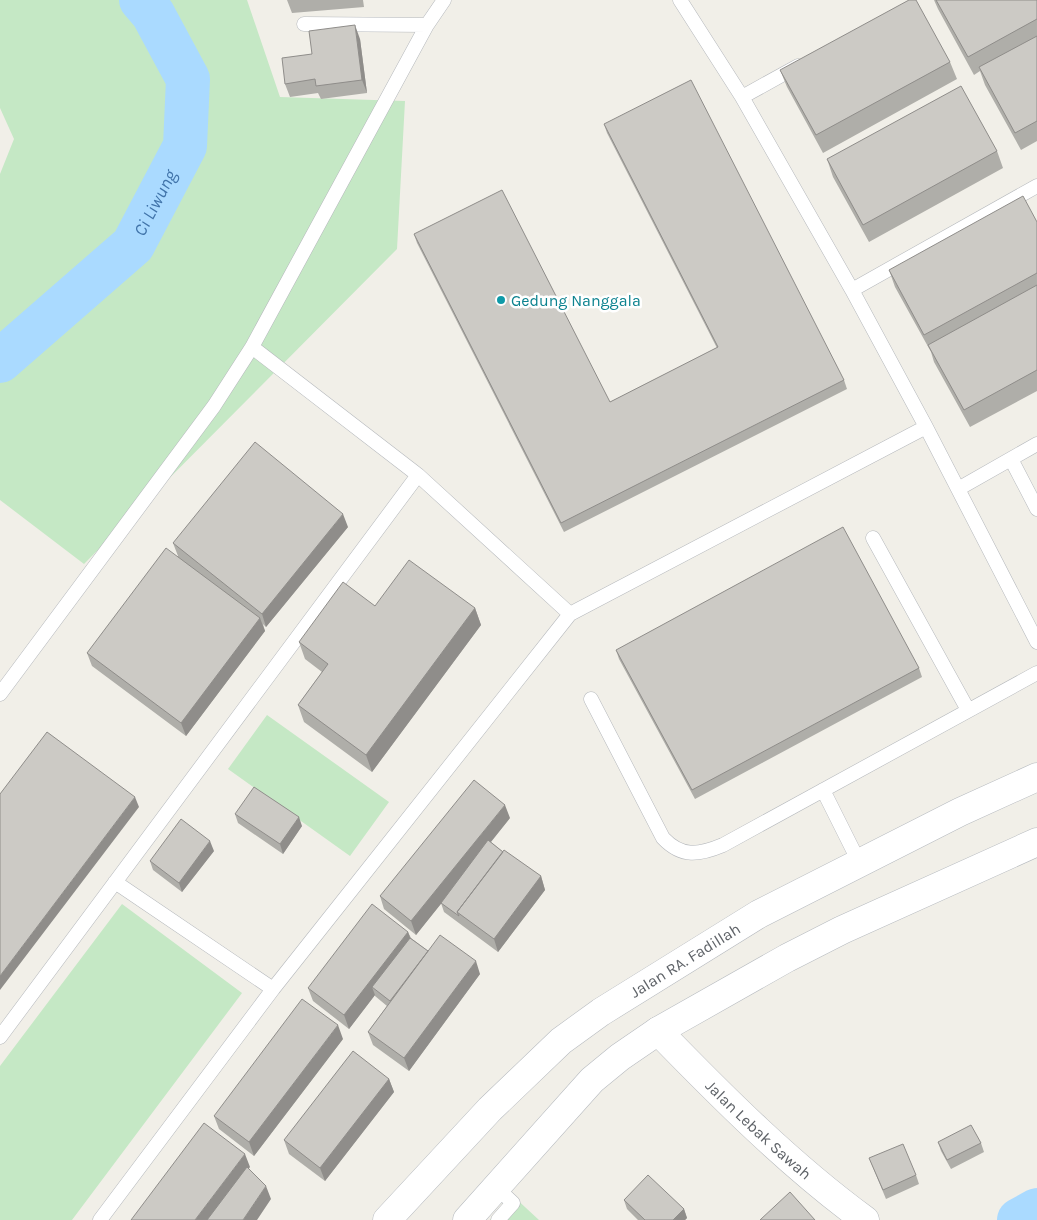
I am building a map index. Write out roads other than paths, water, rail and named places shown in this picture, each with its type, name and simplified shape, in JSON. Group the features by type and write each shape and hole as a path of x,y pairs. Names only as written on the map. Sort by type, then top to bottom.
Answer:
{"main road":[{"name":"Jalan RA. Fadillah","path":"387,1220 490,1109 561,1041 601,1012 648,981 759,914 960,812 1037,777"},
{"path":"467,1220 592,1080 620,1057 658,1031 787,958 842,930 1037,842"},
{"name":"Jalan Lebak Sawah","path":"658,1031 790,1160 817,1184 865,1220"}],"lane":[{"path":"0,694 214,406 252,347 427,25 444,0"},
{"path":"680,0 742,97 852,290 926,427 1037,642"},
{"path":"304,24 427,25"},
{"path":"742,97 811,58"},
{"path":"852,290 1037,186"},
{"path":"252,347 418,475 570,614"},
{"path":"100,1220 273,989 570,614 926,427"},
{"path":"958,489 1037,444"},
{"path":"1011,459 1037,509"},
{"path":"0,1037 418,475"},
{"path":"874,538 968,710"},
{"path":"591,699 663,838 678,851 695,853 716,848 1037,673"},
{"path":"823,790 859,862"},
{"path":"115,882 273,989"},
{"path":"496,1187 513,1203 498,1220"}],"waterway":[{"name":"Ci Liwung","path":"0,361 133,245 185,146 188,79 153,14 141,0"},
{"path":"1019,1220 1037,1210"}],"place":[{"name":"Gedung Nanggala","path":"501,300"}]}
